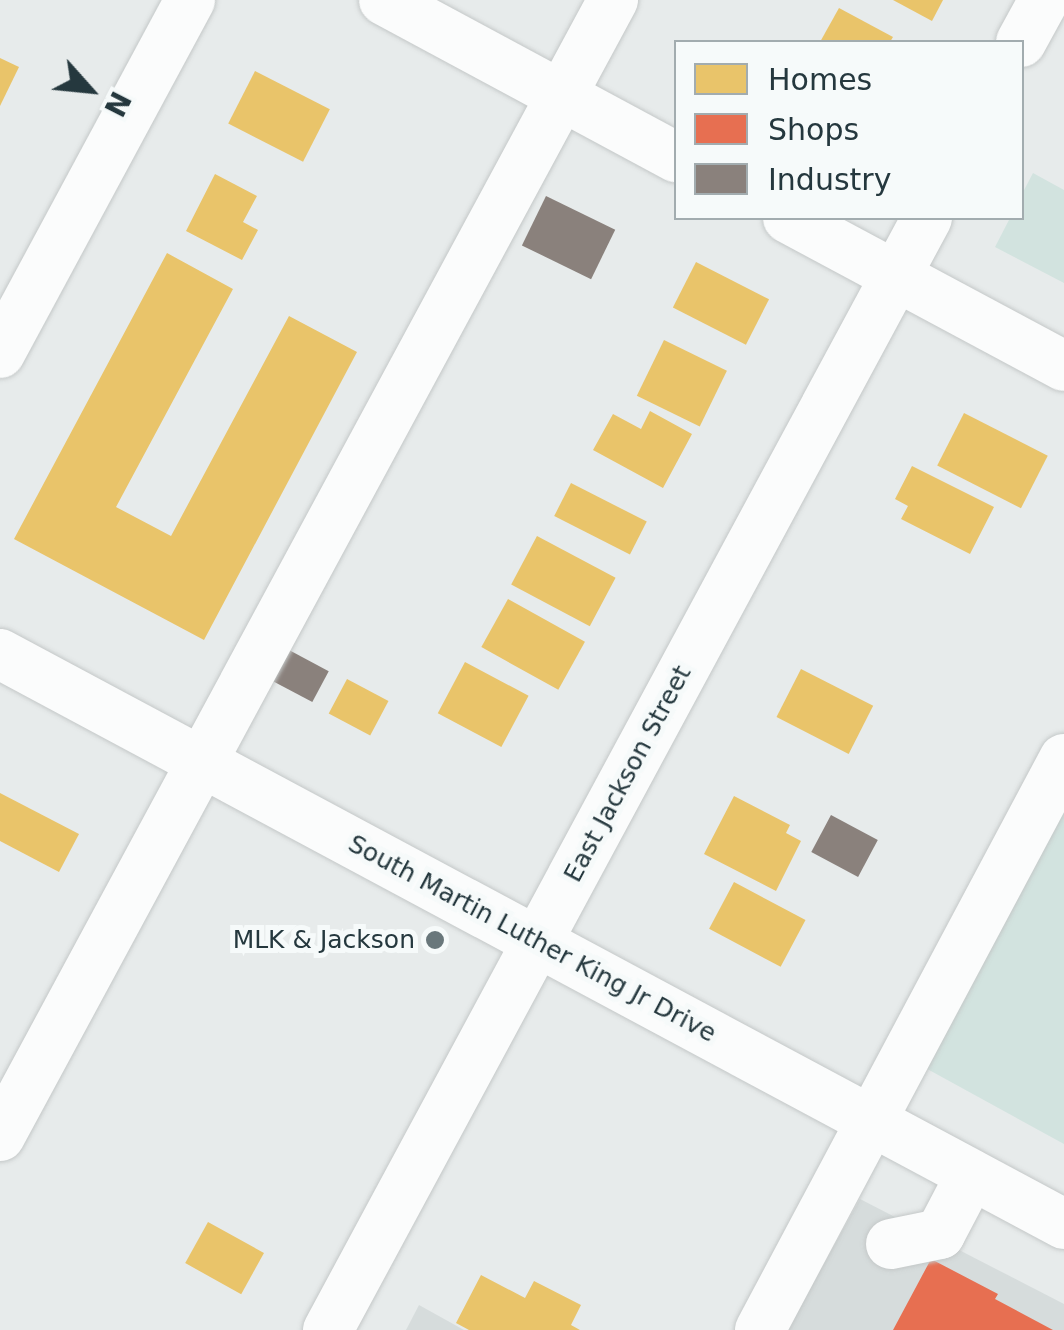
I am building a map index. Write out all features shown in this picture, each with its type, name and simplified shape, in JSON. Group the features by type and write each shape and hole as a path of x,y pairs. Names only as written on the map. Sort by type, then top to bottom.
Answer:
{"street":[{"path":"0,353 190,0"},
{"path":"384,0 674,156"},
{"path":"0,1136 613,0"},
{"path":"1023,40 1044,0"},
{"path":"792,220 1064,366"},
{"name":"East Jackson Street","path":"328,1330 926,220"},
{"name":"South Martin Luther King Jr Drive","path":"0,654 1064,1224"},
{"path":"760,1330 1064,759"},
{"path":"892,1244 940,1234 971,1175"}],"shaded area":[{"path":"1033,173 1064,190 1064,283 995,247 1009,220 1024,220 1024,190"},
{"path":"1064,792 1064,1144 920,1065"},
{"path":"860,1199 1064,1304 1064,1330 787,1330"},
{"path":"419,1305 464,1330 406,1330"}],"building: Homes":[{"path":"893,0 943,0 932,21"},
{"path":"839,8 893,37 891,40 821,40"},
{"path":"0,58 19,67 0,106"},
{"path":"255,71 330,109 303,162 228,124"},
{"path":"215,174 257,196 243,222 258,230 242,260 186,231"},
{"path":"167,253 233,289 116,507 171,536 289,316 357,352 204,640 14,539"},
{"path":"696,262 769,299 746,345 673,307"},
{"path":"664,340 727,371 700,426 637,396"},
{"path":"650,411 692,434 663,488 593,450 613,414 641,429"},
{"path":"964,413 1048,456 1021,508 937,466"},
{"path":"912,466 994,507 970,554 901,519 908,506 895,499"},
{"path":"571,483 647,522 630,555 554,516"},
{"path":"537,536 616,578 590,626 511,585"},
{"path":"508,599 585,642 558,690 481,647"},
{"path":"465,662 529,696 501,747 438,713"},
{"path":"801,669 873,706 849,754 776,717"},
{"path":"347,679 388,701 370,736 329,713"},
{"path":"0,793 79,834 59,872 0,841"},
{"path":"734,796 790,825 786,833 801,841 776,891 704,854"},
{"path":"734,882 806,920 781,967 709,929"},
{"path":"208,1222 264,1253 241,1294 185,1263"},
{"path":"481,1275 525,1298 534,1281 581,1305 571,1325 580,1330 469,1330 456,1323"}],"building: Shops":[{"path":"931,1259 998,1294 995,1299 1053,1330 893,1330"}],"building: Industry":[{"path":"546,196 615,230 591,279 522,245"},
{"path":"289,650 329,671 312,702 273,681"},
{"path":"831,815 878,840 858,877 811,852"}],"place":[{"name":"MLK & Jackson","path":"435,940"}]}
